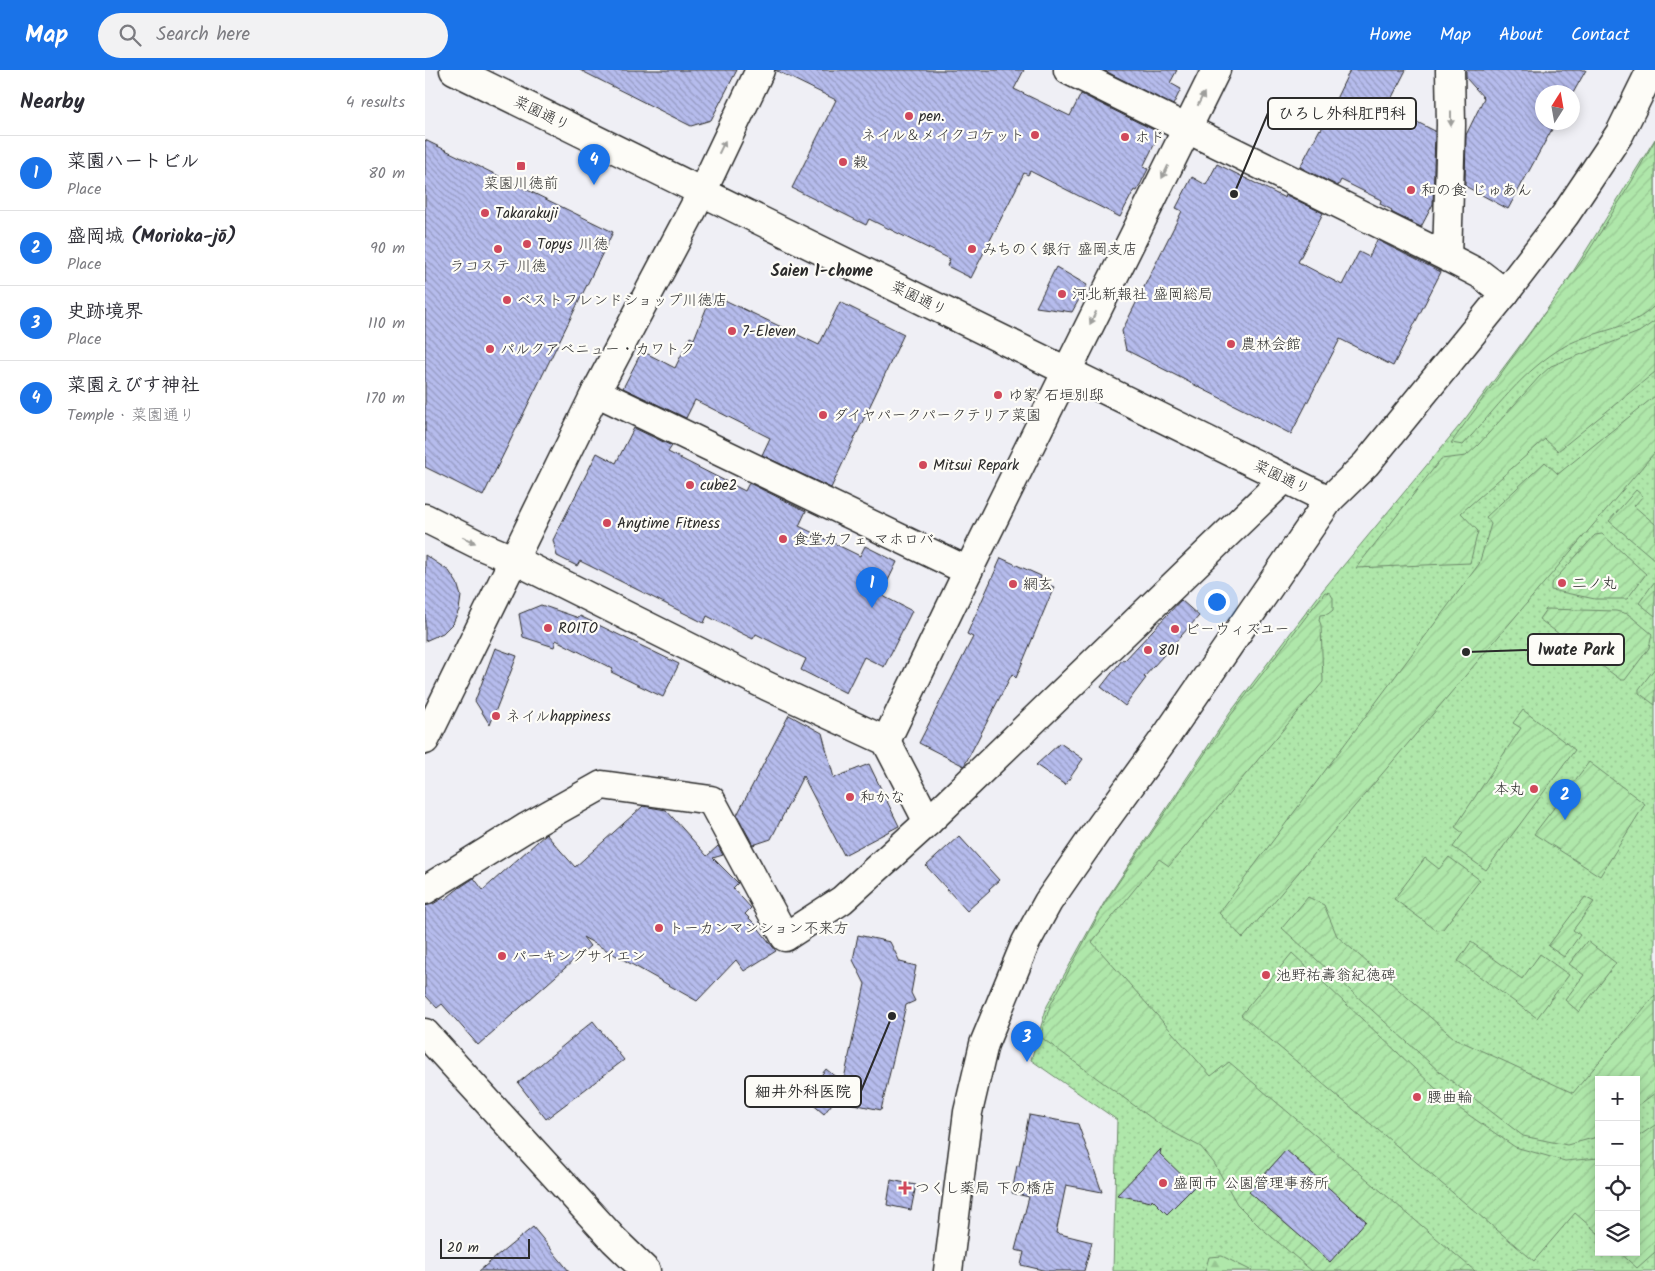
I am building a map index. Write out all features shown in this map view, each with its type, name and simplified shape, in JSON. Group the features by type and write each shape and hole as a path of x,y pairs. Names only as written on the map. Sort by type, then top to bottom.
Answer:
{"street":[{"name":"菜園通り","path":"454,70 1329,500"},
{"path":"425,740 596,392 702,192 760,70"},
{"path":"1067,70 1447,257 1480,274 1505,293"},
{"path":"885,741 1216,70"},
{"path":"1447,257 1450,70"},
{"path":"948,1271 968,1112 984,1044 1026,942 1048,902 1169,732 1329,500 1366,464 1505,293 1565,215 1620,133 1651,70"},
{"path":"596,392 968,571"},
{"path":"425,890 527,827 602,785 711,800 785,936 842,900 927,822 1285,478"},
{"path":"425,518 479,545 515,560 767,686 885,741 927,822"},
{"path":"425,1033 608,1233 646,1271"}],"green space":[{"path":"1655,139 1655,1271 1113,1271 1117,1120 1031,1060 1047,1006 1105,901 1230,713 1323,590 1465,419 1563,288"},
{"path":"1655,140 1655,305 1635,320 1576,341 1550,356 1523,378 1463,445 1451,443 1587,254"},
{"path":"1655,321 1655,372 1558,451 1545,439 1461,513 1478,531 1470,563 1356,568 1441,459 1466,456 1551,366 1639,332"},
{"path":"1655,396 1655,452 1243,938 1219,913 1479,564 1491,524 1486,517 1545,462 1558,474"},
{"path":"1636,490 1643,496 1634,506 1655,524 1655,560 1609,521"},
{"path":"1602,534 1646,574 1627,599 1595,599 1551,590 1551,584 1595,535"},
{"path":"1655,581 1655,616 1639,603"},
{"path":"1325,592 1330,593 1333,598 1333,610 1328,614 1320,615 1319,620 1321,625 1323,682 1169,866 1159,859 1092,942 1211,1076 1229,1062 1475,1271 1312,1271 1259,1226 1237,1204 1214,1163 1201,1147 1165,1128 1042,1038 1042,1031 1050,1006 1106,901 1231,715"},
{"path":"1546,609 1616,611 1628,614 1652,634 1649,648 1625,680 1621,680 1539,619"},
{"path":"1655,668 1655,705 1639,693 1639,689"},
{"path":"1523,710 1575,750 1486,870 1453,847 1463,833 1455,827 1521,728 1513,723"},
{"path":"1589,762 1645,804 1600,876 1534,834"},
{"path":"1449,857 1480,880 1443,929 1436,930 1394,899 1425,858 1439,869"},
{"path":"1308,897 1324,905 1337,936 1454,1038 1573,1093 1655,995 1655,1093 1640,1104 1640,1076 1595,1076 1595,1138 1567,1145 1523,1136 1441,1073 1282,928"},
{"path":"1585,897 1594,902 1573,930 1580,935 1564,957 1548,946"},
{"path":"1587,941 1616,963 1579,1012 1565,1000 1584,975 1569,964"},
{"path":"1471,942 1522,979 1540,954 1569,975 1537,1018 1458,961"},
{"path":"1292,953 1450,1102 1515,1147 1565,1161 1595,1158 1595,1230 1575,1213 1534,1261 1241,1015"},
{"path":"1655,1125 1655,1252 1637,1268 1624,1256 1640,1256 1640,1135"},
{"path":"1222,1256 1252,1271 1205,1271 1209,1257"}],"building":[{"path":"580,70 737,70 711,120 691,126"},
{"path":"775,70 1024,70 1014,89 1070,116 1081,94 1160,133 1143,167 1148,169 1137,191 1134,190 1120,217 1030,171 1028,175 1024,173 971,278 947,266 950,259 869,219 866,225 792,188 836,100"},
{"path":"1103,70 1177,70 1170,83 1181,89 1173,105"},
{"path":"1350,70 1406,70 1387,107 1435,131 1433,204 1421,227 1391,212 1392,210 1380,204 1381,200 1341,180 1338,186 1300,167 1321,130"},
{"path":"1466,70 1586,70 1578,85 1535,85 1535,130 1552,130 1508,209 1465,186 1466,135 1484,98 1466,78"},
{"name":"パルクアベニュー・カワトク","path":"425,140 613,232 483,496 425,467"},
{"path":"1217,164 1285,198 1286,195 1323,213 1298,262 1342,285 1359,252 1369,257 1377,240 1441,272 1393,366 1340,339 1291,434 1126,350 1122,331 1182,211 1176,208 1192,177 1206,185"},
{"path":"1056,267 1087,285 1072,312 1036,307"},
{"path":"712,294 819,345 840,302 904,334 831,488 762,455 770,438 695,400 686,418 623,388 642,351 675,368 690,337 694,339"},
{"path":"634,428 672,446 668,452 745,491 749,483 806,511 799,526 860,556 865,546 897,562 881,595 912,611 884,667 864,657 846,693 801,670 806,659 756,634 753,639 707,616 704,623 580,561 577,566 557,556 553,540 597,453 616,463"},
{"path":"425,555 449,571 457,583 461,596 459,610 453,623 443,633 425,641"},
{"path":"1001,558 1041,576 1040,581 1054,587 1016,678 1012,674 964,766 919,743 973,637 967,634"},
{"path":"1181,600 1199,616 1144,677 1146,678 1125,706 1101,687 1122,660 1124,661"},
{"path":"541,605 579,618 580,616 679,664 663,697 611,672 613,669 556,640 554,647 523,637 519,614"},
{"path":"495,648 517,656 490,725 475,701"},
{"path":"789,715 822,733 834,778 869,764 899,826 844,855 803,776 771,839 753,845 737,815"},
{"path":"1060,743 1083,759 1065,785 1036,765"},
{"name":"パーキングサイエン","path":"643,806 666,810 707,856 718,846 723,855 713,858 738,883 733,888 751,908 745,914 776,951 744,971 736,960 697,1001 583,937 590,946 478,1045 442,1004 437,1008 425,995 425,906 443,898 444,900 474,878 483,890 546,834 575,867"},
{"path":"959,836 999,880 967,911 926,866"},
{"path":"858,935 890,942 900,962 916,966 911,993 915,1001 906,1005 881,1110 835,1100 824,1114 804,1097 826,1069 843,1083 865,984 853,960"},
{"path":"593,1021 624,1060 546,1119 518,1083"},
{"path":"1029,1115 1078,1124 1102,1192 1066,1185 1056,1233 1092,1242 1084,1271 1047,1271 1021,1265 1024,1252 1015,1250 1029,1197 1012,1193"},
{"name":"盛岡市 公園管理事務所","path":"1161,1149 1160,1154 1194,1187 1167,1214 1152,1199 1151,1202 1117,1195"},
{"path":"1286,1150 1366,1221 1330,1262 1249,1192"},
{"path":"891,1180 916,1185 911,1210 887,1205"},
{"path":"533,1227 569,1271 479,1271"}],"place":[{"name":"pen.","path":"909,116"},
{"name":"ネイル＆メイクコケット","path":"1035,135"},
{"name":"ホド","path":"1125,137"},
{"name":"穀","path":"843,162"},
{"name":"菜園川徳前","path":"521,166"},
{"name":"菜園えびす神社","path":"594,185"},
{"name":"和の食 じゅあん","path":"1411,190"},
{"name":"ひろし外科肛門科","path":"1234,194"},
{"name":"Takarakuji","path":"485,213"},
{"name":"Topys 川徳","path":"527,244"},
{"name":"ラコステ 川徳","path":"498,249"},
{"name":"みちのく銀行 盛岡支店","path":"972,249"},
{"name":"河北新報社 盛岡総局","path":"1062,294"},
{"name":"ベストフレンドショップ川徳店","path":"507,300"},
{"name":"7-Eleven","path":"732,331"},
{"name":"農林会館","path":"1231,344"},
{"name":"パルクアベニュー・カワトク","path":"490,349"},
{"name":"ゆ家 石垣別邸","path":"998,395"},
{"name":"ダイヤパークパークテリア菜園","path":"823,415"},
{"name":"Mitsui Repark","path":"923,465"},
{"name":"cube2","path":"690,485"},
{"name":"Anytime Fitness","path":"607,523"},
{"name":"食堂カフェ マホロバ","path":"783,539"},
{"name":"二ノ丸","path":"1562,583"},
{"name":"網玄","path":"1013,584"},
{"name":"菜園ハートビル","path":"872,608"},
{"name":"ROITO","path":"548,628"},
{"name":"ビ－ウィズユー","path":"1175,629"},
{"name":"801","path":"1148,650"},
{"name":"Iwate Park","path":"1466,652"},
{"name":"ネイルhappiness","path":"496,716"},
{"name":"本丸","path":"1534,789"},
{"name":"和かな","path":"850,797"},
{"name":"盛岡城 (Morioka-jō)","path":"1565,820"},
{"name":"トーカンマンション不来方","path":"659,928"},
{"name":"パーキングサイエン","path":"502,956"},
{"name":"池野祐壽翁紀徳碑","path":"1266,975"},
{"name":"細井外科医院","path":"892,1016"},
{"name":"史跡境界","path":"1027,1062"},
{"name":"腰曲輪","path":"1417,1097"},
{"name":"盛岡市 公園管理事務所","path":"1163,1183"},
{"name":"つくし薬局 下の橋店","path":"905,1188"}],"district":[{"name":"Saien 1-chome","path":"822,270"}]}
